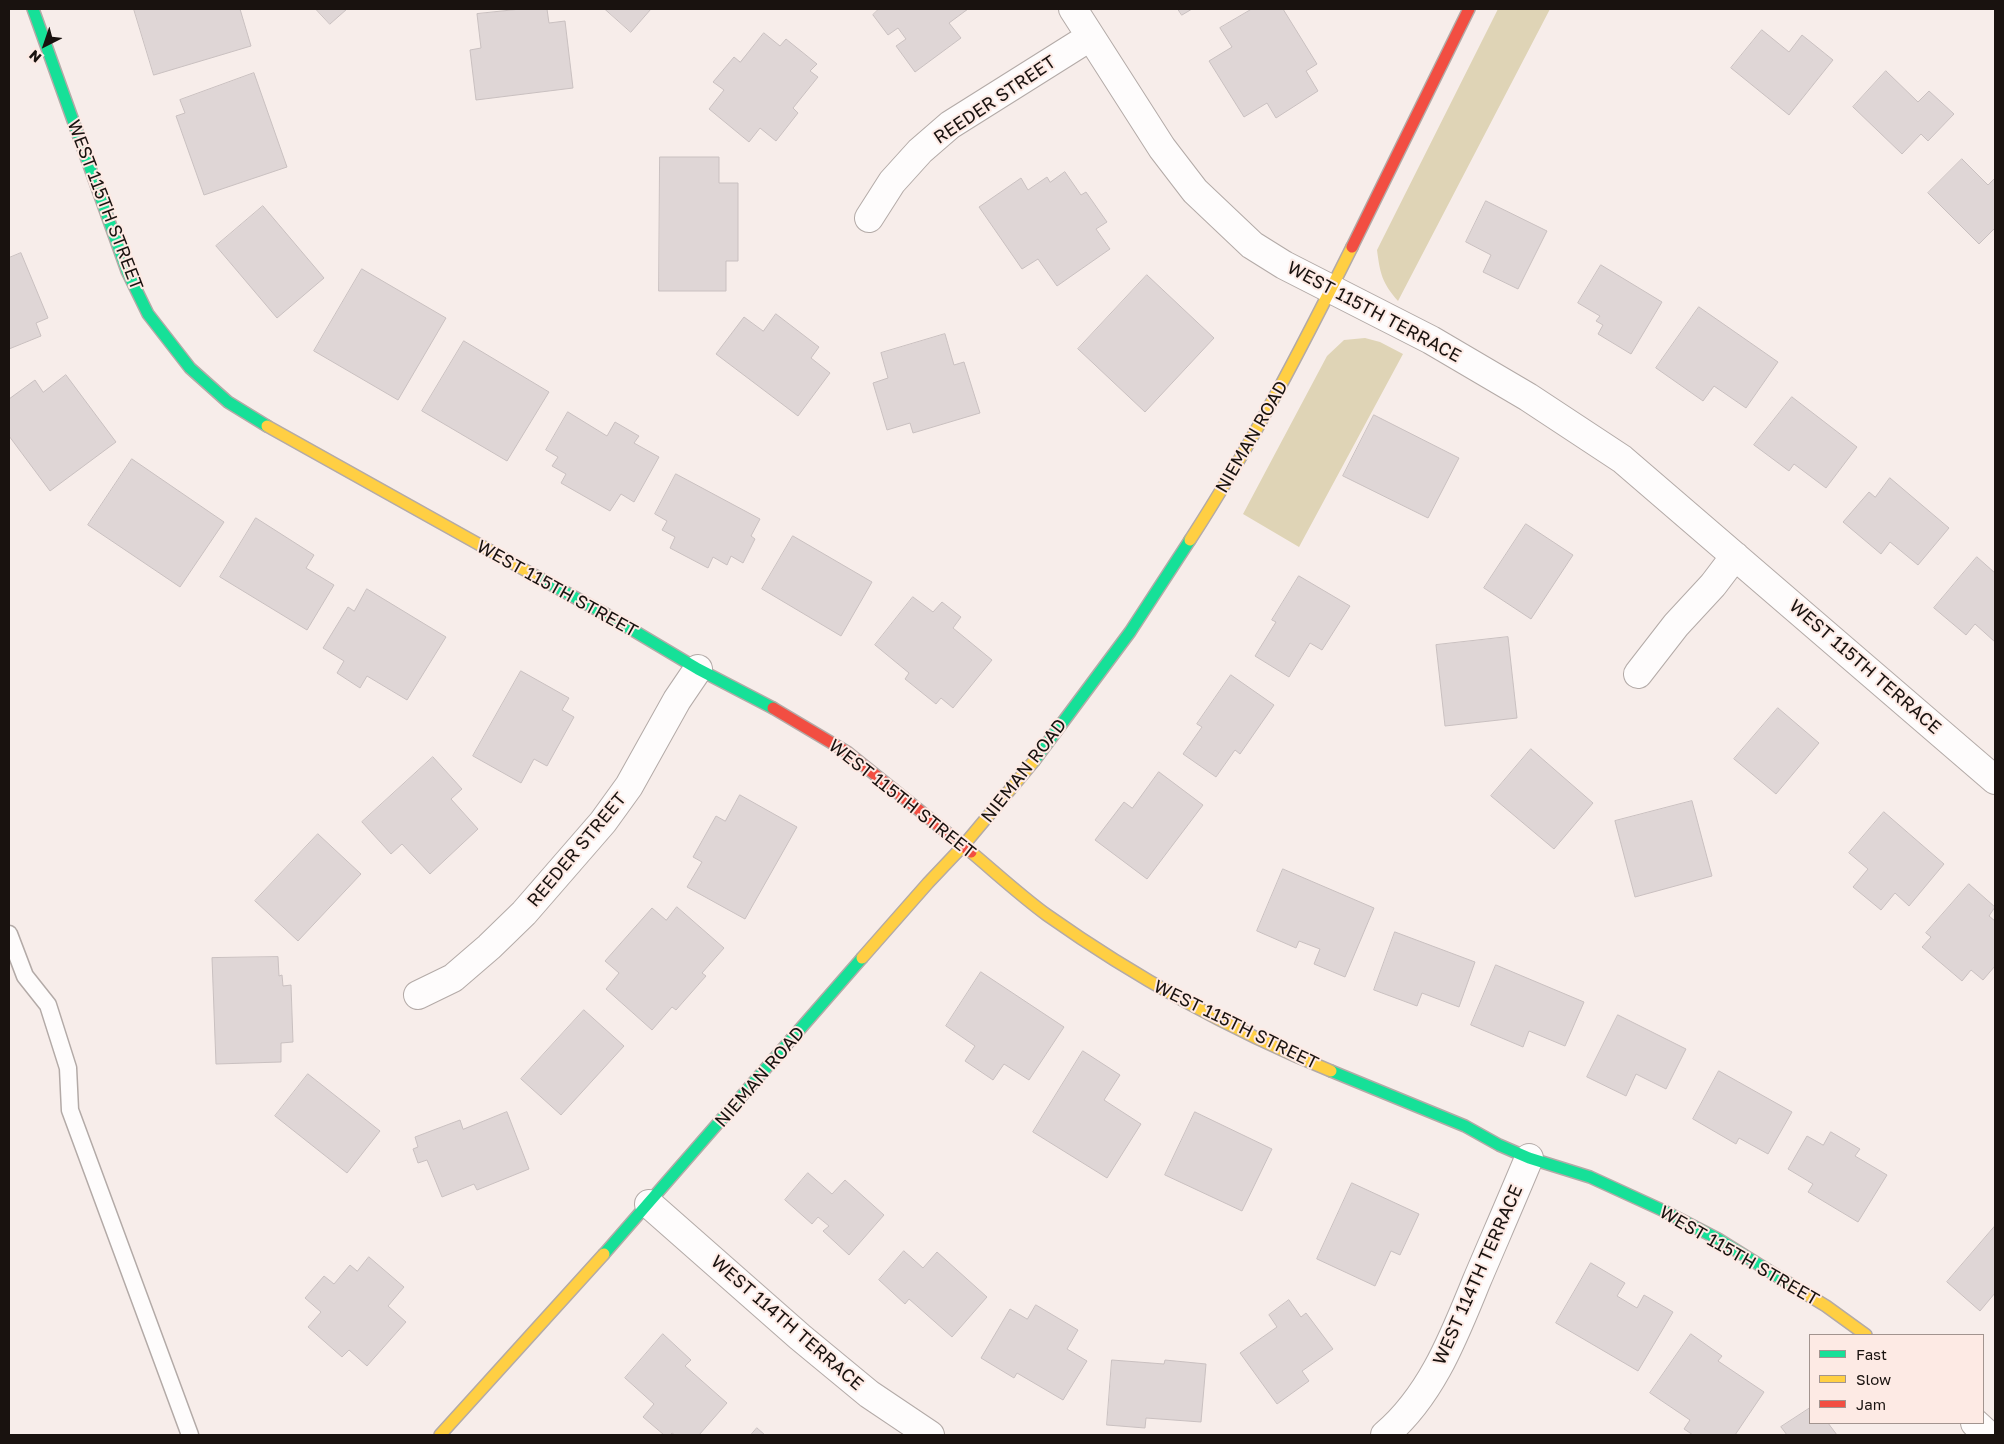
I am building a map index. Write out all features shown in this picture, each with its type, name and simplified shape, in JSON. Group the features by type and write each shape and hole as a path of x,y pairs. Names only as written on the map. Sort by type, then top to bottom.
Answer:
{"street":[{"name":"WEST 115TH STREET","path":"33,9 127,271 148,314 190,368 228,402 274,431 609,616 698,669 750,695 847,752 890,785 1046,914 1138,976 1229,1025 1326,1069 1465,1126 1499,1145 1529,1158 1590,1177 1662,1210 1718,1239 1826,1306 1865,1334"},
{"name":"WEST 115TH TERRACE","path":"1074,9 1162,148 1195,192 1252,245 1284,266 1431,340 1528,397 1622,458 1995,780"},
{"name":"NIEMAN ROAD","path":"440,1435 649,1204 928,883 964,846 1026,772 1130,632 1212,506 1301,350 1469,9"},
{"name":"REEDER STREET","path":"869,218 892,182 920,152 950,125 1090,37"},
{"path":"1638,674 1676,625 1713,585 1735,556"},
{"name":"REEDER STREET","path":"418,995 453,978 489,947 524,913 603,822 629,786 698,669"},
{"name":"WEST 114TH TERRACE","path":"1385,1435 1409,1410 1428,1384 1447,1352 1529,1158"},
{"name":"WEST 114TH TERRACE","path":"649,1204 800,1337 862,1388 930,1435"},
{"path":"1976,1424 1988,1435"}],"lane":[{"path":"9,934 25,976 48,1005 68,1068 70,1110 190,1435"}],"shaded area":[{"path":"1498,9 1550,9 1398,301 1388,289 1383,277 1377,250"},
{"path":"1365,338 1380,342 1403,354 1299,547 1243,514 1327,356 1344,340"}],"building":[{"path":"134,9 240,9 251,46 154,75"},
{"path":"316,9 347,9 330,24"},
{"path":"521,9 547,9 549,23 565,21 573,88 476,100 470,50 481,48 477,14"},
{"path":"605,9 651,9 631,32"},
{"path":"879,9 968,9 949,23 961,38 915,72 896,46 906,39 898,28 888,35 873,15"},
{"path":"1178,9 1192,9 1182,15"},
{"path":"1252,9 1283,9 1317,64 1306,71 1318,91 1276,118 1267,103 1244,117 1209,61 1232,47 1220,28"},
{"path":"1762,30 1789,52 1802,35 1833,60 1789,115 1731,68"},
{"path":"764,33 780,46 786,39 817,64 810,71 818,77 793,108 798,113 776,141 760,128 749,142 709,109 724,90 713,82 734,57 740,62"},
{"path":"1886,71 1918,102 1929,91 1954,114 1928,141 1921,134 1902,154 1853,107"},
{"path":"254,73 287,167 204,195 176,116 185,113 180,100"},
{"path":"660,157 719,157 719,183 738,183 738,261 726,261 726,291 659,291"},
{"path":"1962,159 1988,185 1995,178 1995,228 1979,244 1928,193"},
{"path":"1065,172 1081,195 1086,192 1107,222 1096,229 1110,249 1057,286 1038,259 1022,269 979,207 1021,178 1028,190 1047,177 1050,182"},
{"path":"1486,201 1547,231 1518,289 1483,272 1491,255 1466,242"},
{"path":"263,206 324,278 277,318 216,246"},
{"path":"21,253 48,318 36,323 41,336 9,349 9,258"},
{"path":"1601,265 1662,302 1631,354 1598,334 1603,325 1596,321 1600,316 1578,303"},
{"path":"362,269 446,318 398,400 314,351"},
{"path":"1147,275 1214,338 1145,412 1078,349"},
{"path":"1699,307 1778,362 1746,408 1714,386 1703,401 1656,368"},
{"path":"776,314 819,347 811,358 830,373 798,416 716,354 744,317 763,331"},
{"path":"945,334 954,365 964,362 980,413 913,433 910,423 887,430 873,383 888,378 881,353"},
{"path":"464,341 549,392 507,461 422,411"},
{"path":"66,375 116,442 50,491 9,436 9,399 35,380 43,392"},
{"path":"1792,397 1857,447 1826,488 1794,464 1789,471 1754,445"},
{"path":"568,412 607,436 615,422 639,436 634,443 659,457 634,502 621,494 610,511 561,483 566,474 552,466 558,457 546,450"},
{"path":"1374,415 1459,458 1428,518 1343,476"},
{"path":"132,459 224,522 180,587 88,525"},
{"path":"676,474 760,519 751,536 755,539 743,563 731,556 727,565 713,557 708,568 670,548 675,537 662,530 667,521 655,514"},
{"path":"1890,478 1949,528 1918,565 1890,542 1881,554 1843,522 1869,492 1875,497"},
{"path":"256,518 314,555 306,568 334,585 307,630 220,577"},
{"path":"1526,524 1573,555 1531,619 1484,588"},
{"path":"793,536 872,582 841,636 762,589"},
{"path":"1977,557 1995,573 1995,642 1975,624 1966,635 1934,608"},
{"path":"1299,576 1350,606 1322,650 1310,643 1289,677 1255,656 1276,622 1272,620"},
{"path":"367,589 446,637 407,700 367,676 360,688 337,673 344,661 323,648 348,607 354,611"},
{"path":"913,597 933,612 942,602 961,617 953,628 992,660 953,708 941,698 936,704 905,679 909,673 875,645"},
{"path":"1508,637 1517,718 1445,726 1436,645"},
{"path":"521,671 569,698 562,710 574,717 547,766 534,759 521,783 473,756"},
{"path":"1231,675 1274,705 1240,754 1235,750 1216,777 1183,754 1202,727 1197,724"},
{"path":"1778,708 1819,743 1776,794 1734,759"},
{"path":"1531,749 1593,803 1554,849 1491,796"},
{"path":"433,757 462,789 451,799 478,829 430,874 402,844 391,854 362,822"},
{"path":"1159,772 1203,805 1147,879 1095,840 1124,802 1132,808"},
{"path":"740,795 797,827 745,919 687,887 702,862 693,857 716,816 725,821"},
{"path":"1692,801 1712,876 1635,897 1615,821"},
{"path":"1884,812 1944,864 1909,906 1895,893 1881,910 1853,887 1868,869 1849,853"},
{"path":"318,834 361,874 298,941 255,901"},
{"path":"1283,869 1374,908 1345,977 1314,964 1320,949 1299,941 1296,948 1257,931"},
{"path":"1969,884 1995,907 1989,916 1995,921 1995,966 1983,980 1971,970 1962,981 1922,947 1931,937 1926,933"},
{"path":"677,907 724,948 702,973 706,976 676,1010 672,1007 652,1030 606,989 619,973 605,961 652,908 666,920"},
{"path":"1395,932 1475,962 1459,1007 1422,993 1417,1006 1374,990"},
{"path":"278,957 279,976 282,975 283,986 291,985 293,1042 281,1043 281,1062 216,1064 212,958"},
{"path":"1496,965 1584,1002 1565,1046 1529,1031 1523,1047 1471,1025"},
{"path":"981,972 1064,1027 1029,1080 1004,1064 993,1080 965,1061 975,1046 946,1026"},
{"path":"584,1010 624,1046 561,1115 521,1079"},
{"path":"1618,1015 1686,1049 1666,1089 1636,1074 1626,1096 1587,1077"},
{"path":"1083,1051 1120,1075 1104,1100 1141,1124 1107,1178 1033,1132"},
{"path":"1719,1071 1792,1112 1768,1154 1739,1138 1736,1144 1693,1119"},
{"path":"308,1074 380,1131 347,1173 275,1116"},
{"path":"507,1112 529,1169 477,1190 474,1184 442,1197 427,1160 418,1163 413,1149 418,1147 415,1137 460,1120 463,1129"},
{"path":"1195,1112 1272,1149 1242,1211 1165,1175"},
{"path":"1831,1132 1860,1149 1855,1156 1887,1175 1858,1222 1808,1192 1813,1184 1788,1169 1807,1136 1823,1145"},
{"path":"808,1173 832,1194 845,1180 884,1215 849,1255 823,1231 829,1226 818,1217 812,1224 785,1200"},
{"path":"1352,1183 1419,1214 1400,1255 1391,1251 1375,1286 1317,1259"},
{"path":"1995,1226 1995,1293 1980,1311 1947,1282"},
{"path":"904,1251 923,1268 937,1252 987,1297 952,1337 909,1299 905,1304 879,1280"},
{"path":"369,1257 404,1287 388,1306 406,1322 367,1366 349,1350 342,1357 308,1327 321,1312 305,1298 324,1276 334,1284 350,1265 357,1271"},
{"path":"1591,1263 1625,1283 1617,1296 1637,1308 1644,1295 1673,1312 1638,1371 1556,1323"},
{"path":"1289,1300 1301,1317 1306,1313 1333,1349 1302,1371 1309,1381 1277,1404 1240,1353 1277,1327 1269,1315"},
{"path":"1036,1305 1078,1330 1067,1349 1087,1361 1063,1400 1017,1373 1014,1378 981,1358 1010,1309 1027,1319"},
{"path":"663,1334 691,1360 685,1366 727,1403 699,1435 675,1435 672,1433 664,1435 643,1417 654,1404 625,1378"},
{"path":"1691,1334 1722,1356 1718,1361 1764,1392 1735,1435 1693,1435 1684,1429 1690,1420 1650,1393"},
{"path":"1112,1360 1164,1364 1165,1360 1206,1364 1201,1422 1146,1418 1145,1428 1107,1425"},
{"path":"1809,1409 1809,1424 1829,1424 1837,1435 1787,1435 1781,1427"},
{"path":"757,1428 765,1435 751,1435"}],"traffic: fast":[{"path":"33,9 127,271 148,314 190,368 228,402 267,426"},
{"path":"1034,761 1130,632 1190,540"},
{"path":"532,574 609,616 698,669 773,708"},
{"path":"604,1254 862,958"},
{"path":"1331,1071 1465,1126 1499,1145 1529,1158 1590,1177 1662,1210 1718,1239 1793,1286"}],"traffic: slow":[{"path":"1190,540 1234,469 1275,396 1352,247"},
{"path":"267,426 532,574"},
{"path":"862,958 963,846 1034,761"},
{"path":"971,852 1047,915 1115,960 1221,1020 1331,1071"},
{"path":"440,1435 604,1254"},
{"path":"1793,1286 1826,1306 1865,1334"}],"traffic: jam":[{"path":"1352,247 1469,9"},
{"path":"773,708 847,752 971,852"}]}
